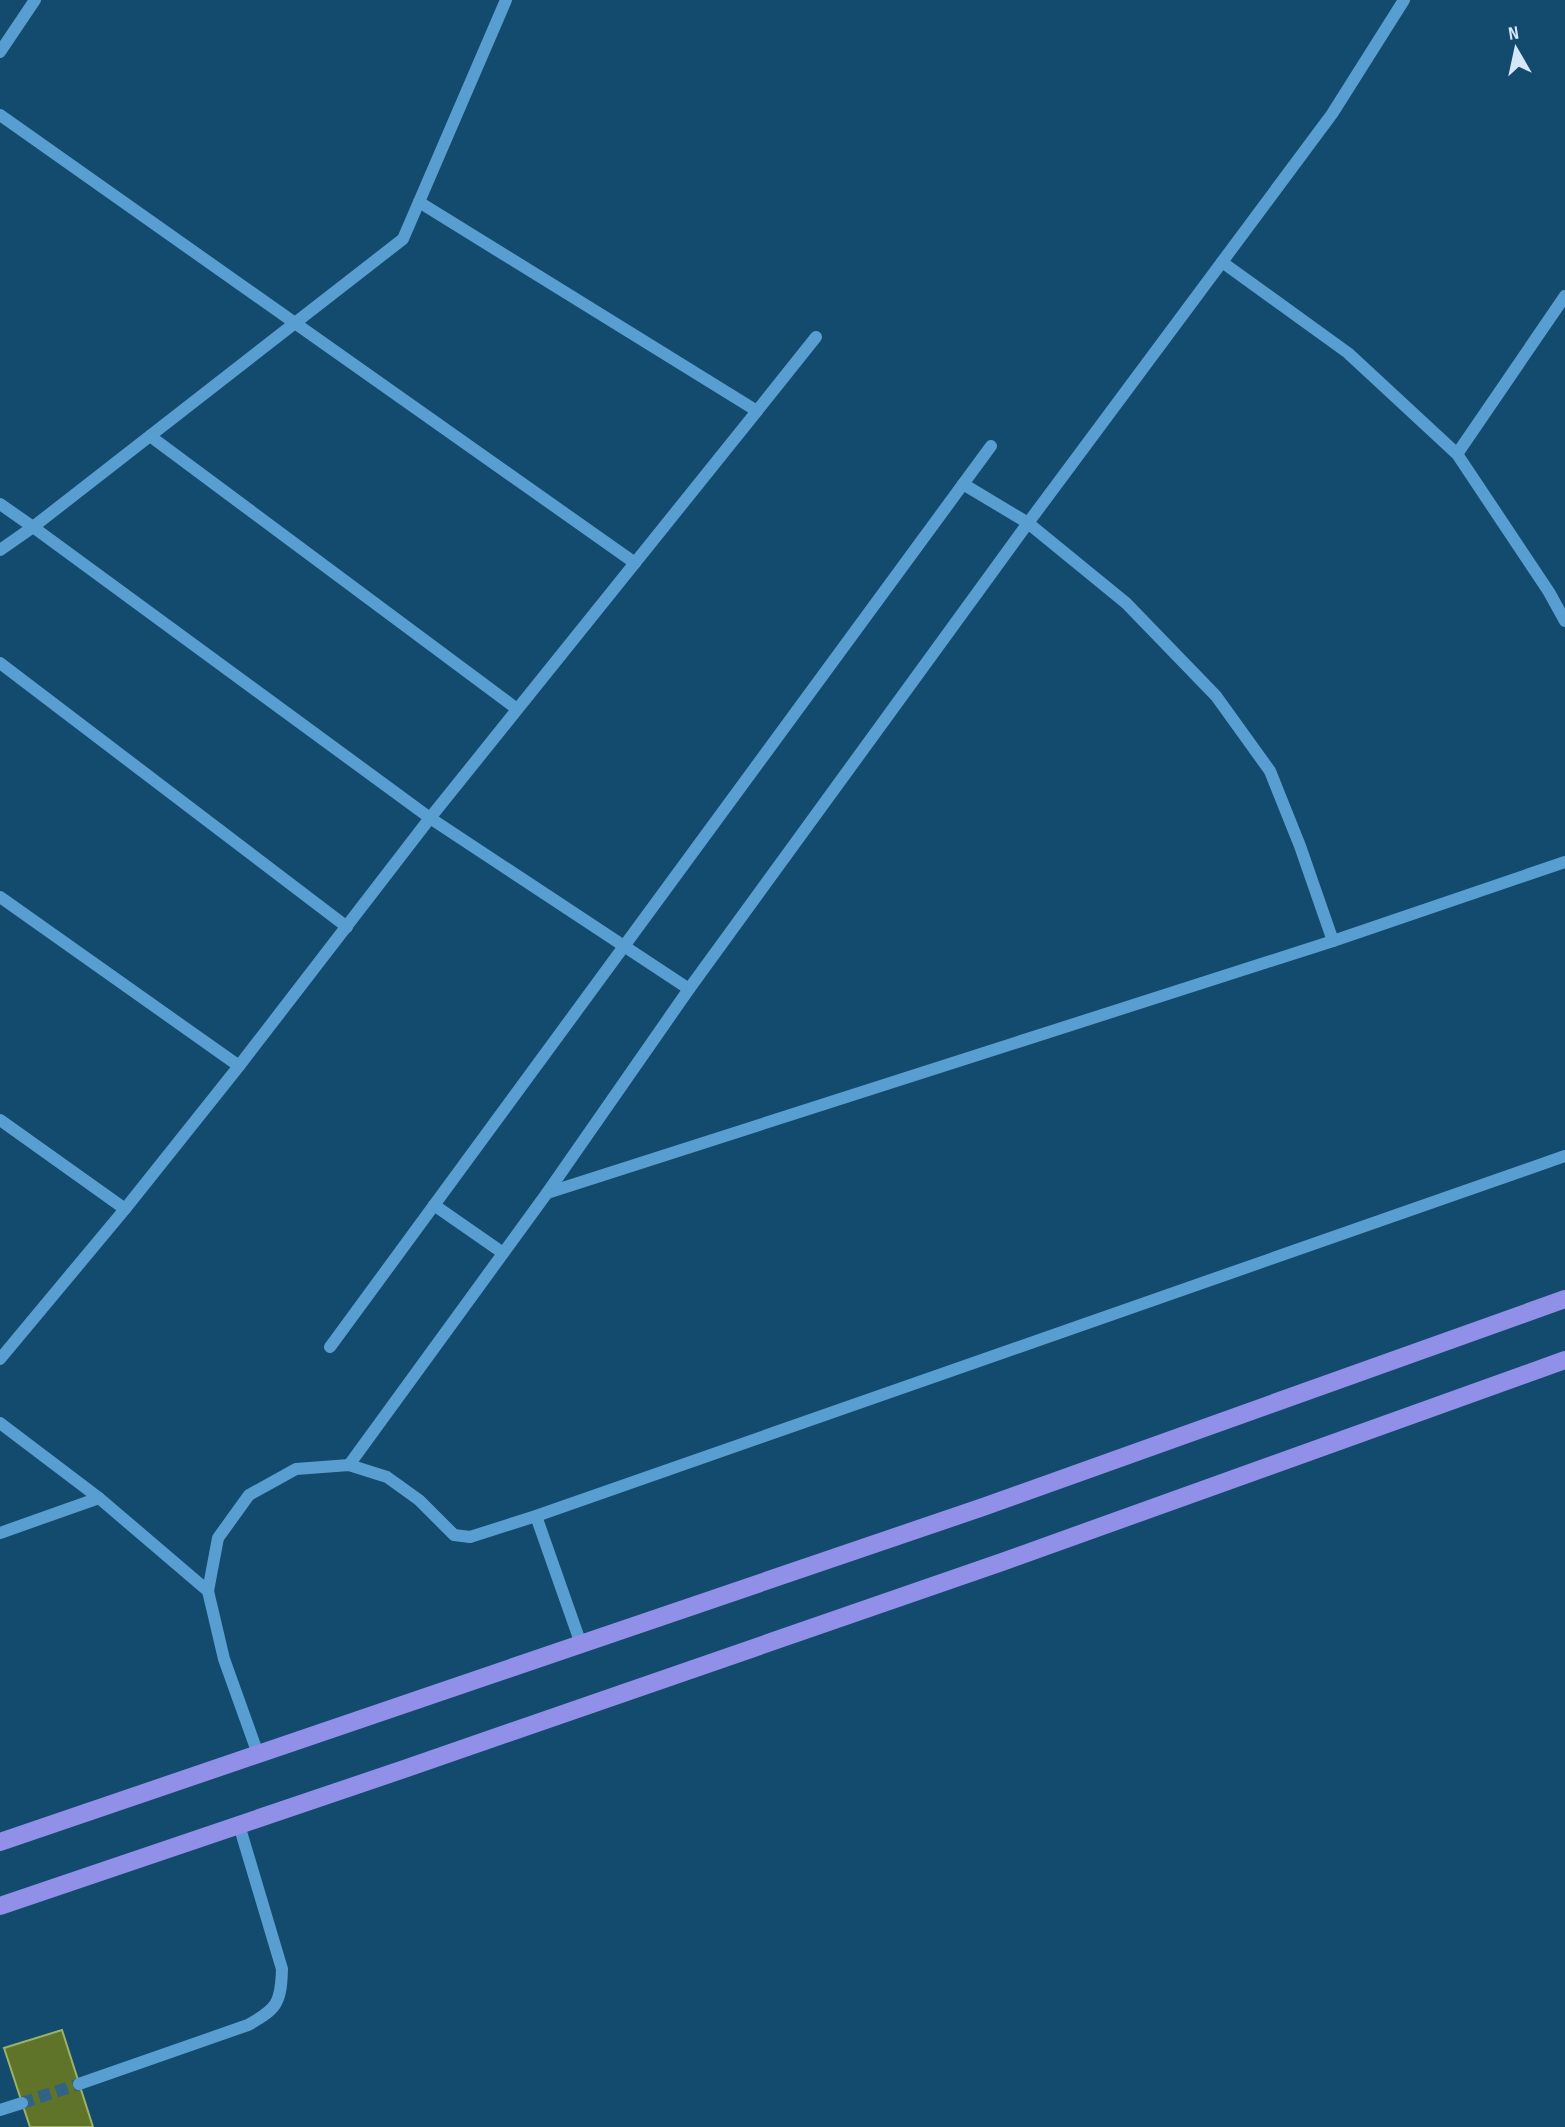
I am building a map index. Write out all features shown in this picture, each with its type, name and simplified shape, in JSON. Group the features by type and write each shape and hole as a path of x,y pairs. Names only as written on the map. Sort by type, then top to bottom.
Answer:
{"main road":[{"path":"0,1842 996,1503 1565,1299"},
{"path":"0,1906 1002,1562 1565,1360"}],"street":[{"path":"0,52 35,0"},
{"path":"0,550 404,239 506,0"},
{"path":"349,1465 547,1193 689,989 1028,523 1332,114 1404,0"},
{"path":"0,115 635,563"},
{"path":"419,202 757,411"},
{"path":"1222,262 1348,353 1457,454 1549,592 1565,621"},
{"path":"1457,454 1565,296"},
{"path":"0,1359 125,1209 239,1066 429,818 817,337"},
{"path":"150,436 517,709"},
{"path":"330,1347 991,446"},
{"path":"963,484 1028,523 1126,603 1216,695 1270,771 1333,941"},
{"path":"0,504 429,818 689,989"},
{"path":"0,663 347,926"},
{"path":"547,1193 1333,941 1565,862"},
{"path":"0,897 239,1066"},
{"path":"0,1120 125,1209"},
{"path":"258,1754 224,1659 208,1591 218,1538 249,1495 296,1469 349,1465 387,1477 419,1500 454,1535 470,1537 1565,1156"},
{"path":"434,1205 503,1253"},
{"path":"0,1423 99,1498 208,1591"},
{"path":"0,1533 99,1498"},
{"path":"536,1516 581,1644"},
{"path":"79,2084 248,2025 269,2014 282,1993 282,1969 239,1825"},
{"path":"0,2110 22,2103"}],"building":[{"path":"62,2030 93,2127 30,2127 4,2048"}],"tunnel":[{"path":"22,2103 79,2084"}]}
